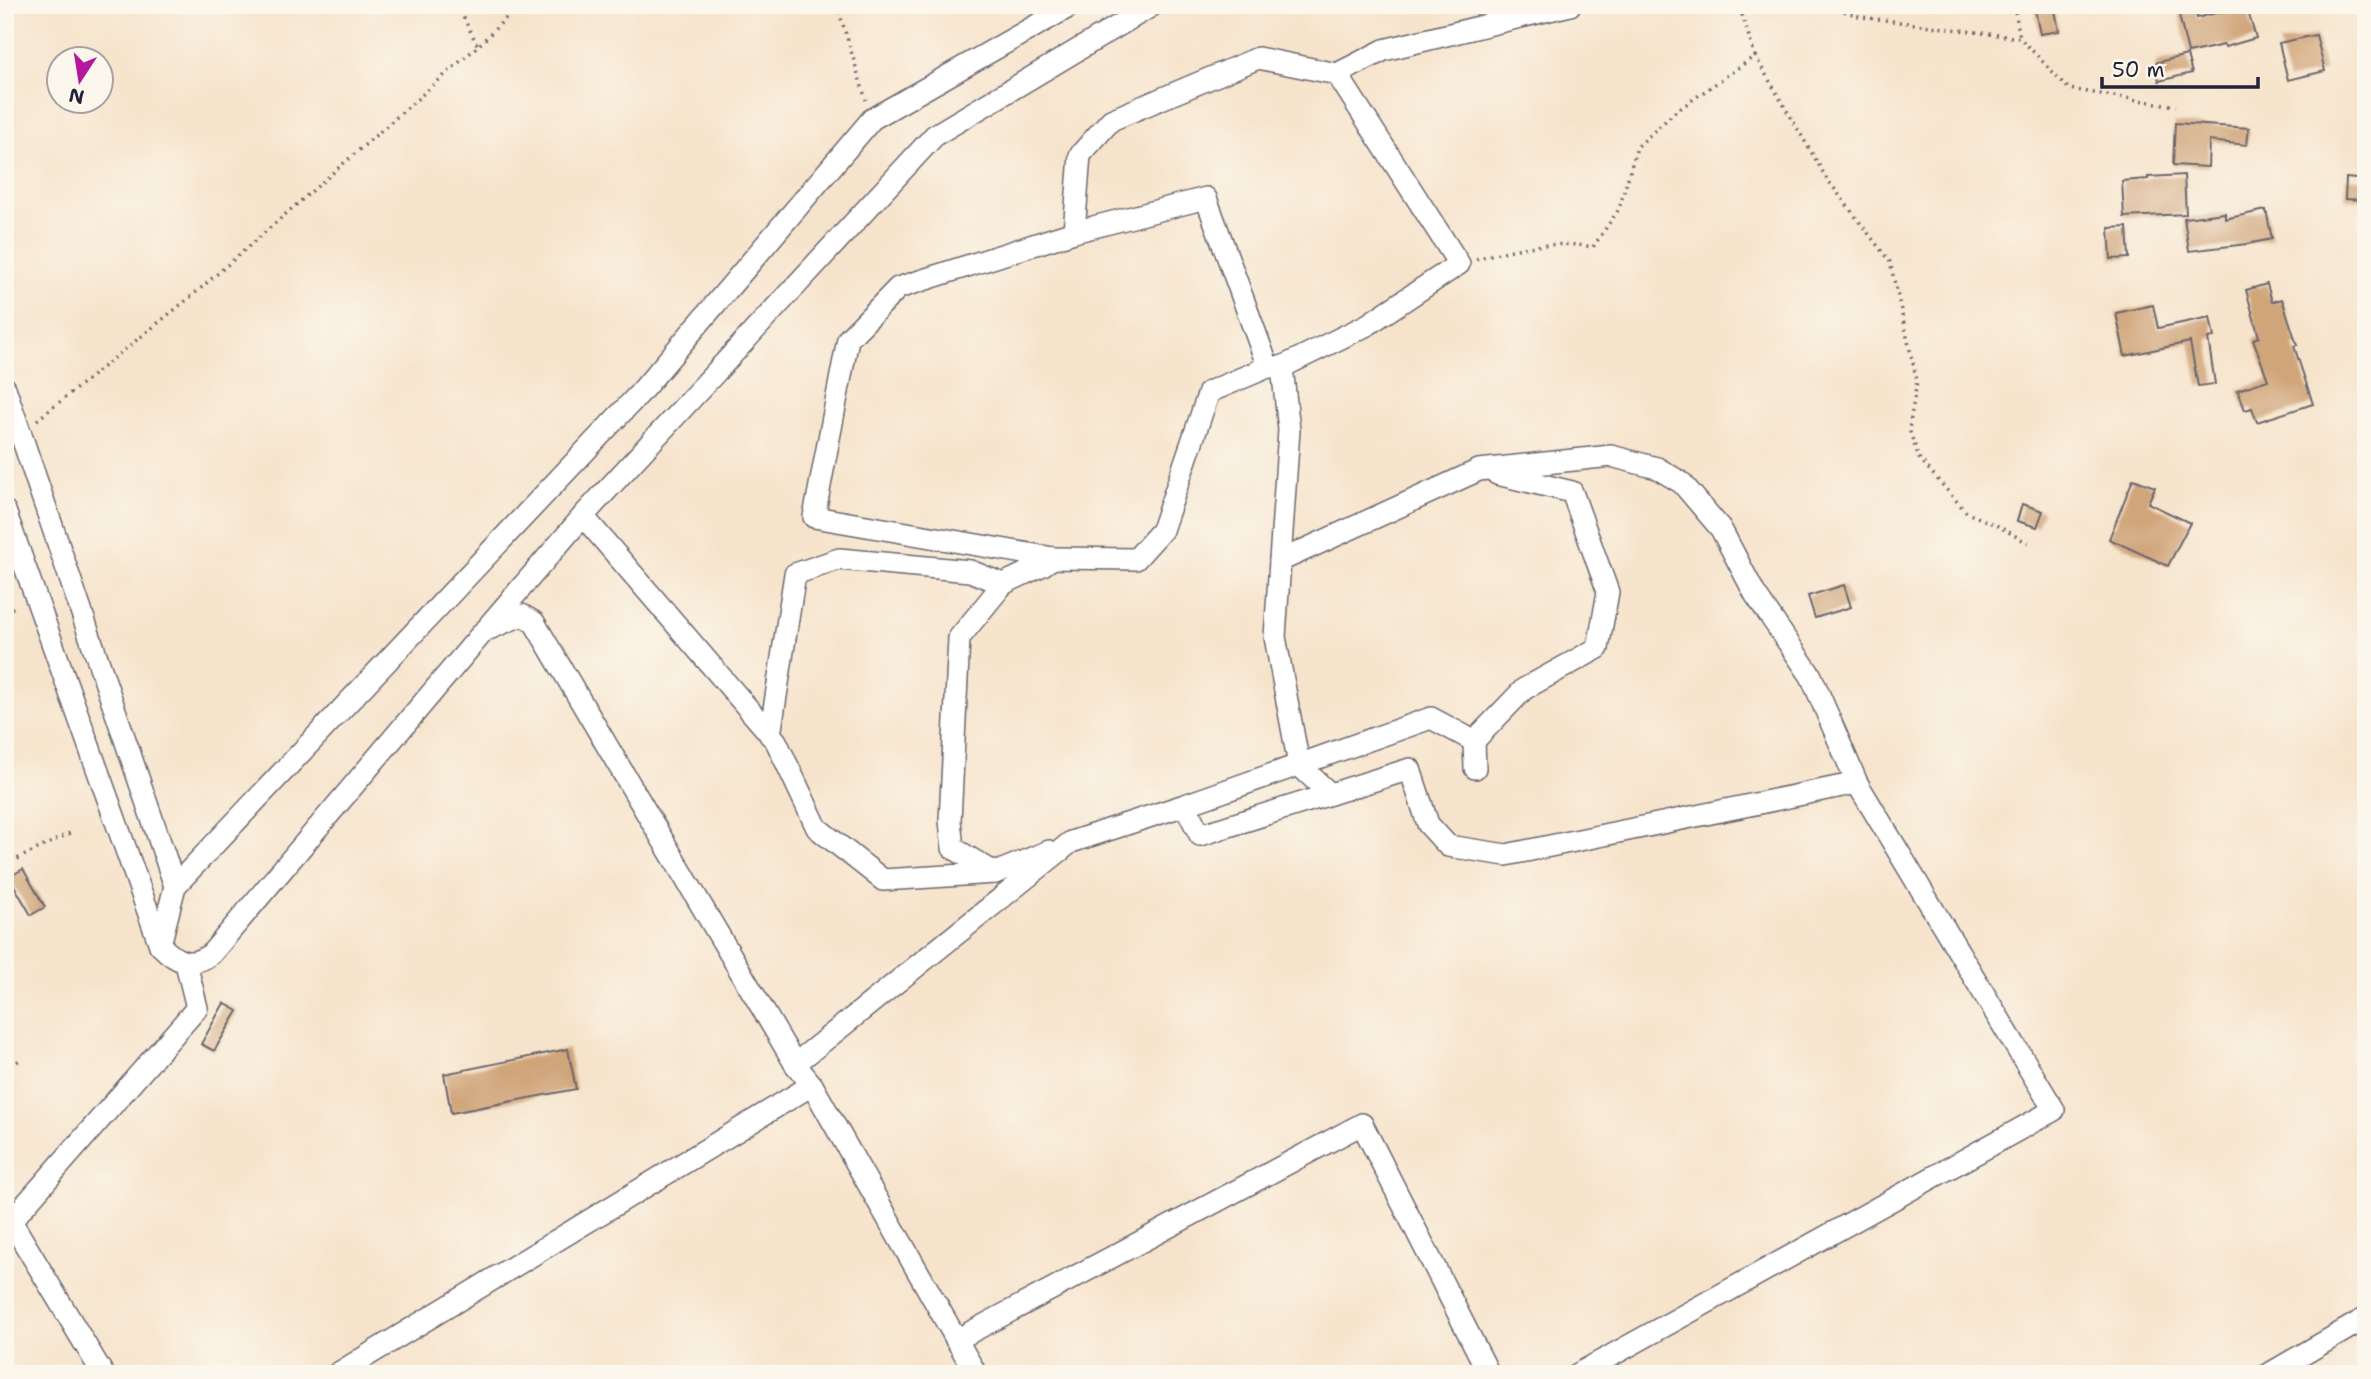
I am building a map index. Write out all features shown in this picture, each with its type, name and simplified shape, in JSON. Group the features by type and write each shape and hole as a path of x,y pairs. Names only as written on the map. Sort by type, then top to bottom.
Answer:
{"street":[{"path":"160,945 175,886 640,393 872,119 1072,5"},
{"path":"5,511 160,945 186,963 198,964 211,954 583,516 935,135 1153,5"},
{"path":"1074,232 1080,156 1111,120 1258,58 1337,74 1384,50 1570,5"},
{"path":"1330,794 1299,765 1275,637 1289,430 1275,367 1206,198 1074,232 898,288 848,339 814,517 1053,558 1136,559 1162,530 1209,392 1275,367 1367,325 1459,264 1337,74"},
{"path":"5,388 175,886"},
{"path":"1280,561 1479,470 1611,456 1657,468 1682,483 1721,528 1755,594 1811,676 1857,783 2054,1110 1578,1374"},
{"path":"1475,768 1474,741 1524,689 1598,648 1608,592 1573,492 1479,470"},
{"path":"583,516 776,741 817,828 883,880 995,873 1071,842 1185,805 1431,718 1474,741"},
{"path":"995,873 953,848 950,821 959,638 1003,584 1053,558"},
{"path":"770,735 795,574 839,559 970,571 1003,584"},
{"path":"484,631 522,615 534,622 795,1064 812,1085 976,1374"},
{"path":"1185,805 1200,835 1410,769 1428,824 1448,846 1506,855 1857,783"},
{"path":"795,1064 1071,842"},
{"path":"103,1374 8,1225 197,1009 186,963"},
{"path":"337,1374 812,1085"},
{"path":"956,1340 1362,1124 1489,1374"},
{"path":"2269,1374 2366,1318"}],"path":[{"path":"457,5 478,46"},
{"path":"21,433 193,295 478,46 519,5"},
{"path":"837,5 872,119"},
{"path":"1739,5 1755,55 1828,179 1890,262 1917,381 1909,429 1919,458 1967,513 2028,543"},
{"path":"1824,5 1862,17 2020,38"},
{"path":"2014,5 2020,38 2069,89 2176,106"},
{"path":"1459,264 1518,247 1572,244 1593,247 1619,209 1637,147 1675,112 1755,55"},
{"path":"5,866 72,832"},
{"path":"5,1069 23,1058"}],"building":[{"path":"2034,5 2054,5 2059,31 2040,34"},
{"path":"2246,5 2256,38 2225,47 2224,45 2188,53 2179,15 2196,11 2197,18"},
{"path":"2316,35 2325,71 2288,80 2279,43"},
{"path":"2187,55 2192,73 2159,81 2155,63"},
{"path":"2175,123 2249,128 2247,145 2209,141 2208,167 2173,165"},
{"path":"2184,175 2186,214 2124,217 2122,181"},
{"path":"2346,178 2366,180 2366,200 2345,199"},
{"path":"2266,210 2272,239 2189,251 2184,218 2225,213 2225,219"},
{"path":"2127,227 2129,258 2111,259 2109,228"},
{"path":"2267,284 2272,302 2282,299 2313,404 2257,422 2252,408 2245,410 2238,390 2268,380 2253,339 2259,337 2246,290"},
{"path":"2153,305 2158,328 2210,317 2214,337 2208,338 2215,384 2198,386 2190,342 2125,356 2116,313"},
{"path":"2133,479 2155,487 2148,503 2190,523 2168,566 2109,539"},
{"path":"2022,504 2043,511 2037,527 2017,521"},
{"path":"1844,585 1851,607 1815,618 1808,596"},
{"path":"23,869 45,907 31,915 9,877"},
{"path":"224,1003 238,1011 214,1051 201,1044"},
{"path":"568,1049 576,1089 451,1113 444,1074"}]}
